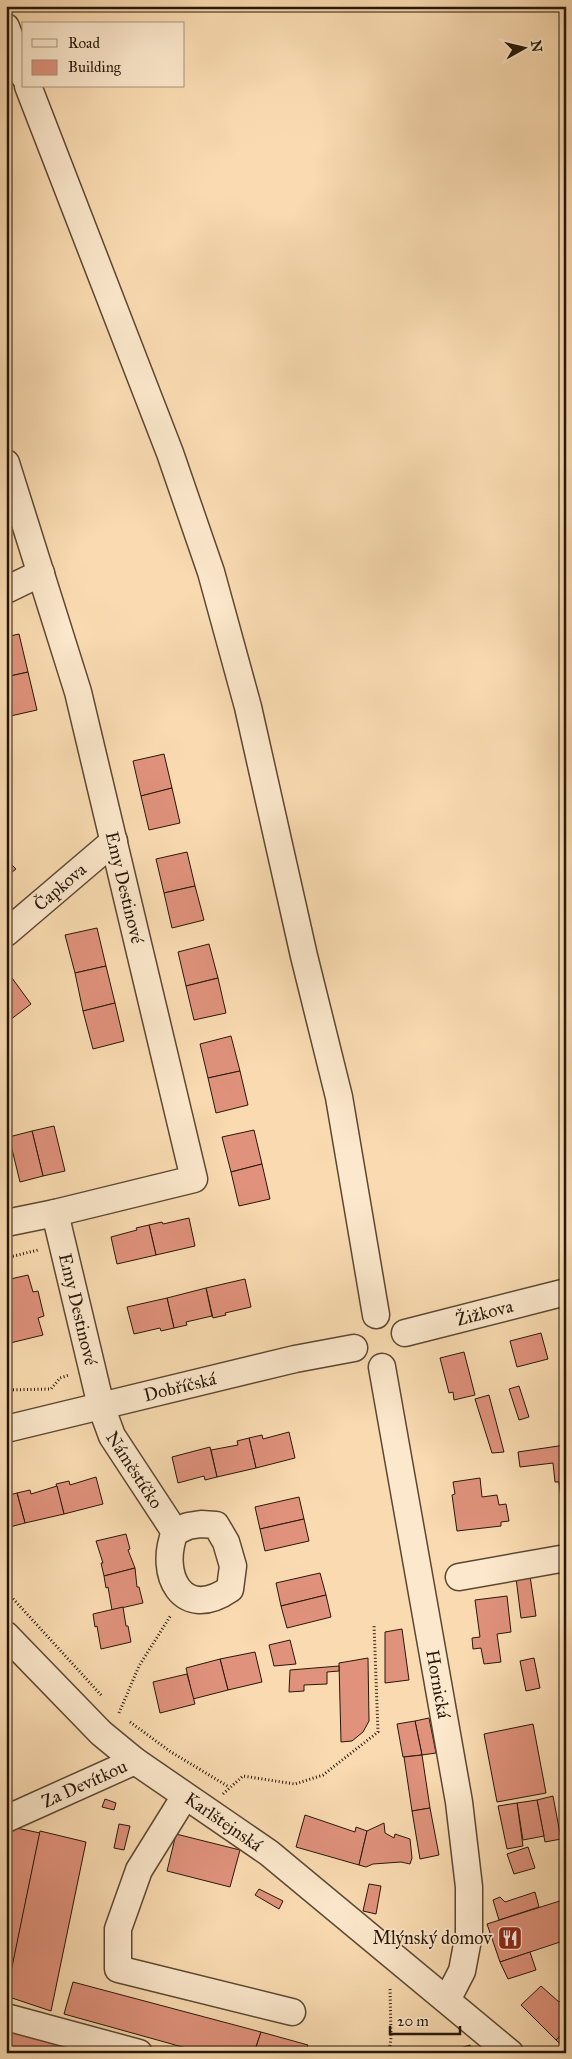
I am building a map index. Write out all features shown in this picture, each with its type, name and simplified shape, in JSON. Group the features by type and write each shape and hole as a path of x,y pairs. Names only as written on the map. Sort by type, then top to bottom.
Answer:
{"street":[{"path":"6,27 22,71"},
{"path":"29,88 170,453 211,572 248,708 304,956 339,1097 376,1314"},
{"name":"Emy Destinové","path":"6,463 78,692 194,1179 6,1223"},
{"path":"6,590 41,573"},
{"name":"Čapkova","path":"6,933 114,841"},
{"name":"Emy Destinové","path":"55,1213 101,1406"},
{"name":"Žižkova","path":"405,1333 566,1292"},
{"path":"376,1314 394,1318 405,1333 404,1351 398,1359 382,1367 365,1363 358,1356 354,1348 355,1330 367,1317 376,1314"},
{"name":"Dobříčská","path":"6,1429 295,1359 354,1348"},
{"name":"Hornická","path":"382,1367 440,1688 466,1854 469,1887 468,1934 462,1971 447,2000"},
{"name":"Náměstíčko","path":"101,1406 112,1436 174,1532"},
{"path":"201,1524 216,1525 226,1542 233,1566 230,1589 218,1597 205,1600 191,1599 183,1596 175,1584 168,1556 174,1532 188,1526 201,1524"},
{"path":"459,1576 566,1558"},
{"name":"Karlštejnská","path":"6,1635 101,1733 135,1762 269,1853 510,2053"},
{"name":"Za Devítkou","path":"6,1819 135,1762"},
{"path":"196,1802 139,1870 118,1929 118,1969 292,2012"},
{"path":"6,2017 139,2053"}],"path":[{"path":"6,1390 51,1389 60,1378 72,1374"},
{"path":"6,1591 106,1700"},
{"path":"119,1713 139,1666 183,1596"},
{"path":"196,1802 230,1788 243,1776 295,1784 323,1775 378,1732 374,1625"},
{"path":"113,1706 119,1713 171,1752 230,1788"},
{"path":"389,2053 391,2038 390,1984"}],"building":[{"path":"19,634 28,672 6,677 6,637"},
{"path":"28,672 37,710 6,717 6,677"},
{"path":"164,754 172,788 141,796 133,761"},
{"path":"172,788 180,823 149,830 141,796"},
{"path":"187,852 195,886 164,893 156,859"},
{"path":"6,859 16,869 6,877"},
{"path":"195,886 204,920 172,928 164,893"},
{"path":"97,928 106,966 75,973 65,935"},
{"path":"209,944 218,978 186,986 178,952"},
{"path":"106,966 115,1003 83,1011 75,973"},
{"path":"12,978 31,1004 6,1023 6,982"},
{"path":"218,978 226,1013 194,1020 186,986"},
{"path":"115,1003 124,1041 93,1049 83,1011"},
{"path":"231,1036 240,1071 208,1078 200,1044"},
{"path":"240,1071 248,1105 216,1113 208,1078"},
{"path":"54,1126 65,1171 43,1176 32,1131"},
{"path":"254,1130 262,1164 231,1172 222,1137"},
{"path":"32,1131 43,1176 20,1182 9,1137"},
{"path":"262,1164 270,1199 239,1206 231,1172"},
{"path":"189,1218 195,1246 156,1255 149,1225"},
{"path":"149,1225 156,1255 117,1264 111,1237"},
{"path":"28,1275 33,1292 38,1291 44,1316 38,1318 43,1335 6,1344 6,1280"},
{"path":"245,1279 251,1307 213,1318 206,1288"},
{"path":"206,1288 212,1316 186,1322 187,1325 174,1328 167,1298"},
{"path":"167,1298 174,1328 161,1331 160,1328 134,1334 127,1307"},
{"path":"541,1333 548,1359 517,1367 510,1341"},
{"path":"464,1352 475,1395 454,1400 453,1392 449,1393 440,1358"},
{"path":"519,1386 529,1417 519,1420 509,1389"},
{"path":"489,1395 504,1452 492,1453 475,1399"},
{"path":"289,1432 295,1458 256,1468 249,1438 262,1435 263,1439"},
{"path":"249,1438 256,1468 217,1477 211,1450 238,1445 237,1441"},
{"path":"565,1445 566,1508 562,1508 559,1482 555,1482 553,1463 520,1467 518,1452"},
{"path":"210,1447 217,1477 205,1480 204,1476 178,1483 172,1457"},
{"path":"96,1477 103,1504 64,1514 56,1484 69,1481 70,1485"},
{"path":"480,1478 482,1497 497,1495 499,1505 506,1504 509,1521 501,1522 501,1526 457,1531 452,1495 455,1494 453,1482"},
{"path":"57,1486 64,1514 25,1523 17,1493 30,1490 31,1494"},
{"path":"17,1493 25,1523 6,1528 6,1496"},
{"path":"299,1497 304,1519 260,1529 255,1507"},
{"path":"304,1519 309,1541 265,1551 260,1529"},
{"path":"126,1534 130,1549 128,1550 135,1568 104,1576 101,1563 103,1563 96,1541"},
{"path":"135,1568 137,1587 139,1587 143,1603 112,1610 104,1576"},
{"path":"320,1573 326,1595 281,1606 276,1583"},
{"path":"530,1576 536,1616 521,1618 516,1578"},
{"path":"326,1595 331,1617 287,1628 281,1606"},
{"path":"507,1596 511,1632 497,1634 501,1662 484,1664 481,1648 473,1649 472,1638 480,1637 475,1600"},
{"path":"123,1607 131,1642 101,1649 93,1614"},
{"path":"402,1629 409,1680 385,1683 385,1632"},
{"path":"290,1640 296,1664 274,1666 269,1645"},
{"path":"255,1652 262,1682 228,1690 220,1659"},
{"path":"368,1658 369,1721 363,1732 352,1741 341,1742 339,1663"},
{"path":"534,1658 540,1688 526,1691 520,1661"},
{"path":"220,1659 228,1690 193,1699 186,1668"},
{"path":"339,1666 339,1671 327,1672 327,1684 304,1685 304,1691 289,1692 290,1670"},
{"path":"187,1674 195,1704 160,1713 153,1682"},
{"path":"429,1718 436,1753 422,1755 415,1721"},
{"path":"415,1721 422,1755 403,1757 397,1724"},
{"path":"533,1724 546,1793 497,1802 484,1734"},
{"path":"422,1755 430,1808 412,1811 404,1757"},
{"path":"553,1796 561,1839 545,1842 537,1800"},
{"path":"105,1799 116,1803 114,1810 102,1807"},
{"path":"537,1800 544,1836 523,1840 517,1803"},
{"path":"517,1803 523,1846 507,1849 498,1806"},
{"path":"430,1808 439,1855 420,1859 412,1811"},
{"path":"305,1815 355,1832 356,1827 367,1831 359,1865 296,1847"},
{"path":"384,1823 385,1833 394,1838 395,1834 410,1839 412,1858 410,1864 401,1862 373,1864 366,1867 359,1865 367,1831"},
{"path":"119,1824 130,1826 124,1850 114,1848"},
{"path":"12,1827 40,1833 7,1993 6,1857"},
{"path":"40,1831 86,1842 51,2011 6,1996"},
{"path":"176,1834 240,1850 230,1887 167,1871"},
{"path":"528,1847 535,1868 514,1874 507,1854"},
{"path":"369,1884 381,1886 376,1914 363,1911"},
{"path":"259,1889 283,1901 279,1909 255,1895"},
{"path":"535,1892 539,1907 499,1920 493,1900 500,1897 505,1902"},
{"path":"566,1899 566,1940 500,1962 487,1924"},
{"path":"530,1952 536,1970 508,1979 500,1962"},
{"path":"73,1982 261,2032 254,2053 204,2053 64,2014"},
{"path":"541,1986 559,2002 562,1999 566,2002 566,2030 556,2040 521,2005"},
{"path":"6,2023 114,2053 6,2053"},
{"path":"566,2030 566,2049 556,2040"},
{"path":"261,2032 308,2045 305,2053 254,2053"},
{"path":"470,2045 472,2053 444,2053"}],"place":[{"name":"Mlýnský domov","path":"510,1938"}]}
